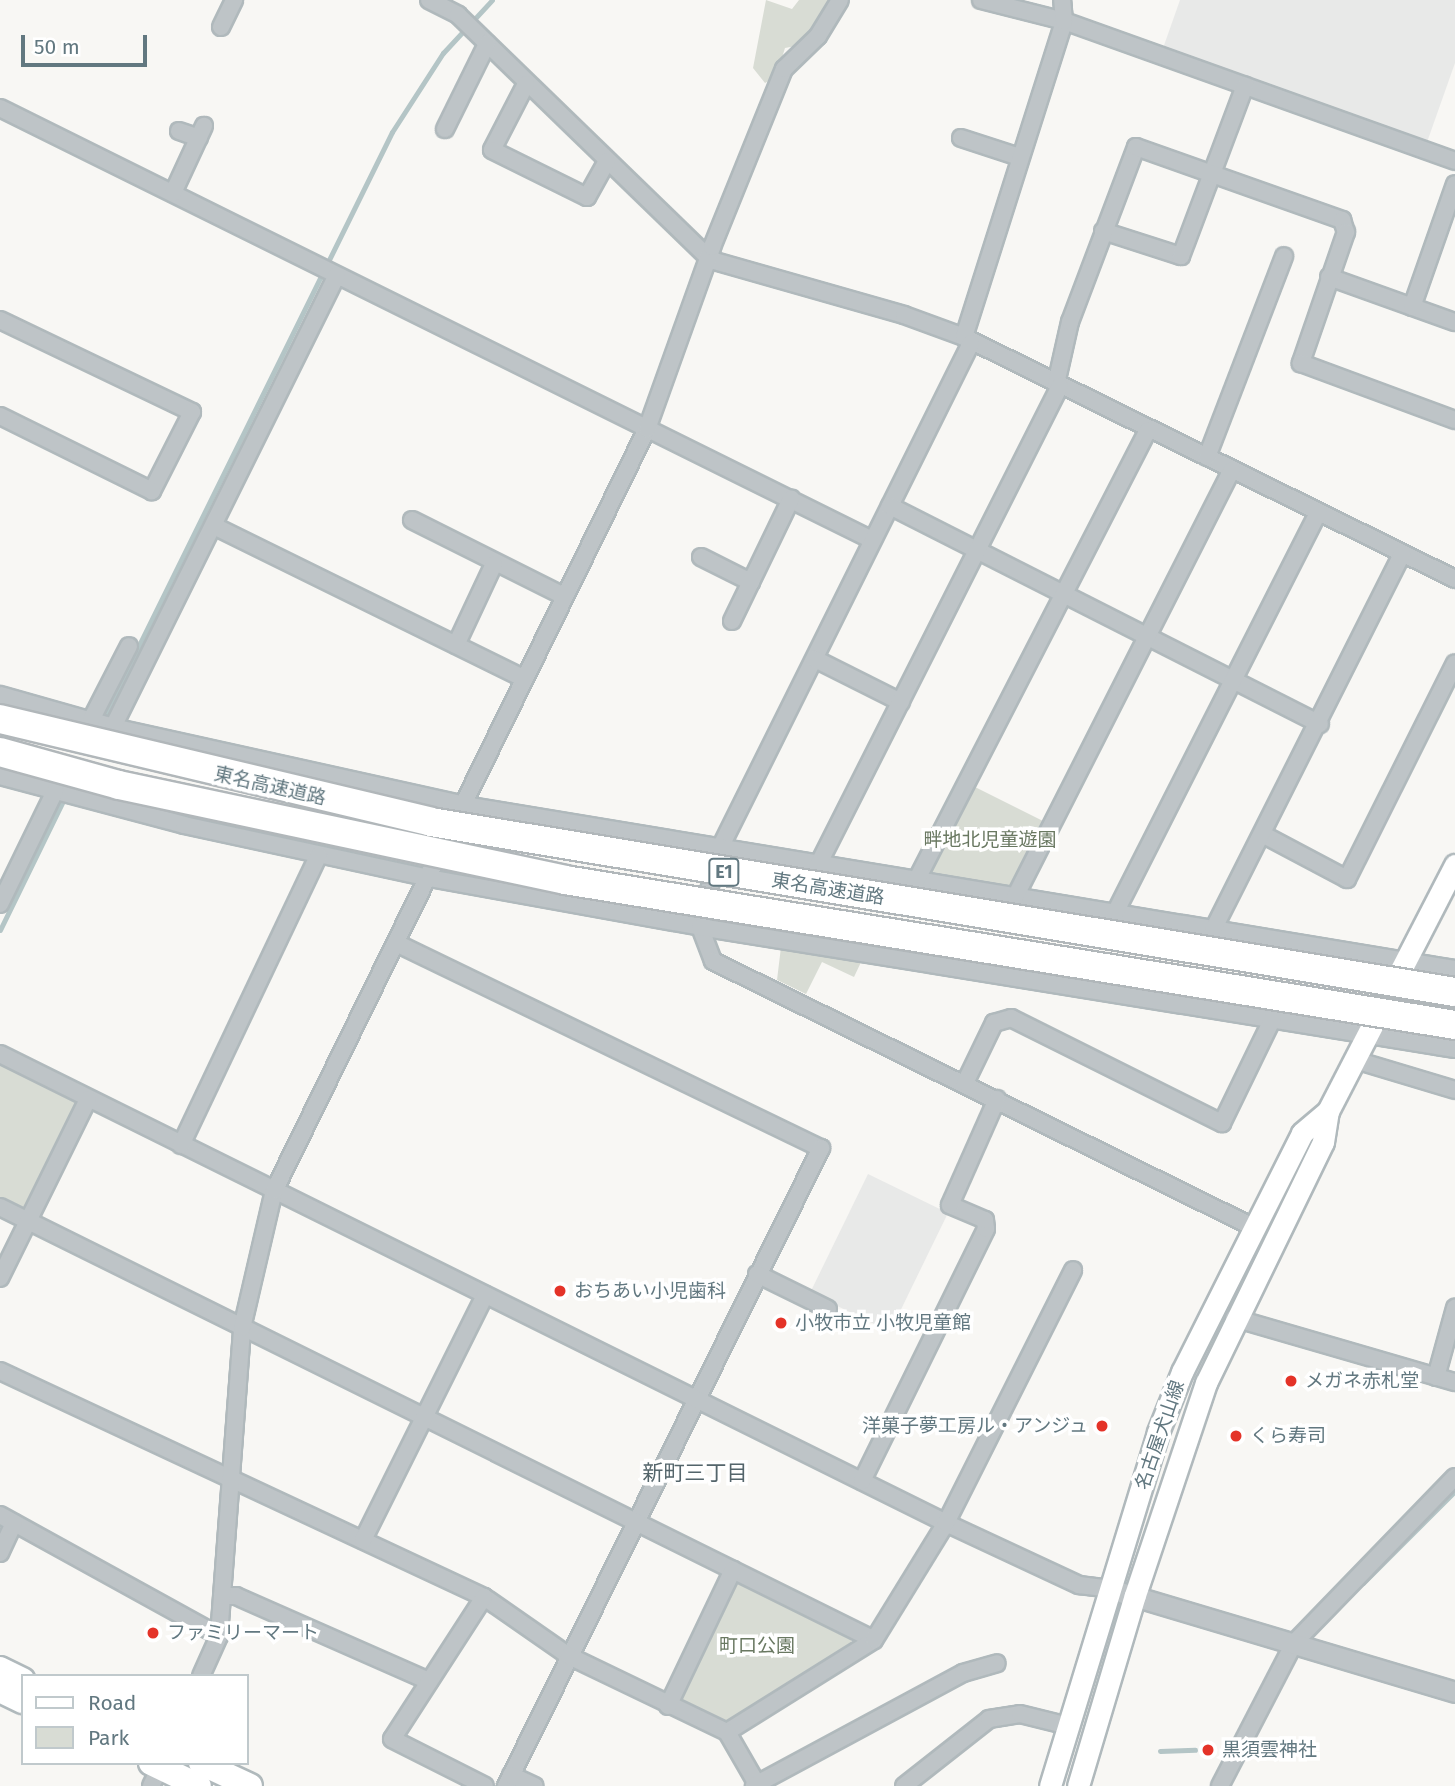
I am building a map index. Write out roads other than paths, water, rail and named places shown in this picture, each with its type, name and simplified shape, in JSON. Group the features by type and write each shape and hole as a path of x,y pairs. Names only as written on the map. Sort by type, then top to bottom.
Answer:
{"highway":[{"name":"東名高速道路","path":"0,719 431,822 1455,992"},
{"name":"東名高速道路","path":"0,752 146,791 565,880 1455,1025"},
{"path":"0,1669 21,1679"},
{"path":"0,1690 21,1700"},
{"path":"205,1765 250,1786"},
{"path":"156,1770 199,1786"}],"main road":[{"name":"名古屋犬山線","path":"1078,1786 1184,1441 1234,1318 1323,1142 1328,1111 1455,865"},
{"name":"名古屋犬山線","path":"1050,1786 1110,1589 1181,1372 1302,1133 1328,1111"}],"street":[{"path":"221,27 234,0"},
{"path":"429,0 469,22 526,84 711,260 904,315 967,340 1455,579"},
{"path":"202,1674 219,1636 242,1328 274,1191 647,429 711,260 712,247 784,68 818,36 840,0"},
{"path":"981,0 1064,21 1455,161"},
{"path":"1062,0 1064,21 1019,157 967,340 890,506 719,850 700,927 713,961 1253,1227"},
{"path":"445,128 469,22"},
{"path":"526,84 492,150 587,197 607,161"},
{"path":"1103,231 1181,256 1245,86"},
{"path":"0,108 872,540"},
{"path":"173,193 202,132 179,131"},
{"path":"961,138 1019,157"},
{"path":"817,867 978,550 1058,385 1070,322 1136,147 1342,220 1346,232 1301,363 1455,420"},
{"path":"1412,307 1455,184"},
{"path":"1207,457 1284,256"},
{"path":"113,727 216,527 329,271"},
{"path":"1329,277 1455,322"},
{"path":"0,416 152,491 192,412 1,324"},
{"path":"915,883 1061,593 1148,430"},
{"path":"1014,899 1232,470"},
{"path":"732,621 791,499"},
{"path":"890,506 1320,724"},
{"path":"1115,914 1318,513"},
{"path":"412,520 494,564 564,596"},
{"path":"216,527 523,678"},
{"path":"1213,930 1320,724 1402,554"},
{"path":"701,557 751,582"},
{"path":"456,645 494,564"},
{"path":"91,720 129,646"},
{"path":"815,659 901,702"},
{"path":"1264,835 1347,879 1455,663"},
{"path":"0,695 113,727 464,805 817,867 1455,969"},
{"path":"287,849 305,771"},
{"path":"0,776 287,849 429,878 700,927 1455,1049"},
{"path":"0,904 55,791"},
{"path":"181,1145 319,855"},
{"path":"396,943 821,1148 634,1520 508,1780 536,1786"},
{"path":"965,1083 994,1023 1012,1018 1223,1122 1273,1018"},
{"path":"0,1054 946,1523 1079,1585 1135,1595 1455,1692"},
{"path":"1355,1060 1455,1090"},
{"path":"0,1278 88,1099"},
{"path":"862,1481 986,1228 985,1220 950,1205 997,1099"},
{"path":"0,1207 874,1640"},
{"path":"727,1732 874,1640 946,1523 1073,1270"},
{"path":"757,1274 828,1309"},
{"path":"363,1540 485,1295"},
{"path":"1436,1377 1455,1308"},
{"path":"1234,1318 1455,1382"},
{"path":"0,1371 232,1476 484,1597 569,1657 727,1732 756,1785 963,1673 997,1663"},
{"path":"1220,1786 1294,1643 1455,1477"},
{"path":"0,1553 7,1519 219,1636"},
{"path":"668,1706 733,1570"},
{"path":"222,1596 236,1596 429,1681"},
{"path":"484,1597 391,1739 485,1786"},
{"path":"905,1786 989,1719 1020,1714 1068,1726"}],"waterway":[{"path":"104,716 392,132 443,53 492,0"},
{"path":"0,930 63,801"},
{"path":"1363,1583 1455,1491"},
{"path":"1160,1751 1195,1750"}],"place":[{"name":"おちあい小児歯科","path":"560,1291"},
{"name":"小牧市立 小牧児童館","path":"781,1323"},
{"name":"メガネ赤札堂","path":"1291,1381"},
{"name":"洋菓子夢工房ル・アンジュ","path":"1102,1426"},
{"name":"くら寿司","path":"1236,1436"},
{"name":"ファミリーマート","path":"153,1633"},
{"name":"黒須雲神社","path":"1208,1750"}],"district":[{"name":"新町三丁目","path":"695,1473"}],"park label":[{"name":"畔地北児童遊園","path":"990,840"},
{"name":"町口公園","path":"757,1646"}]}
